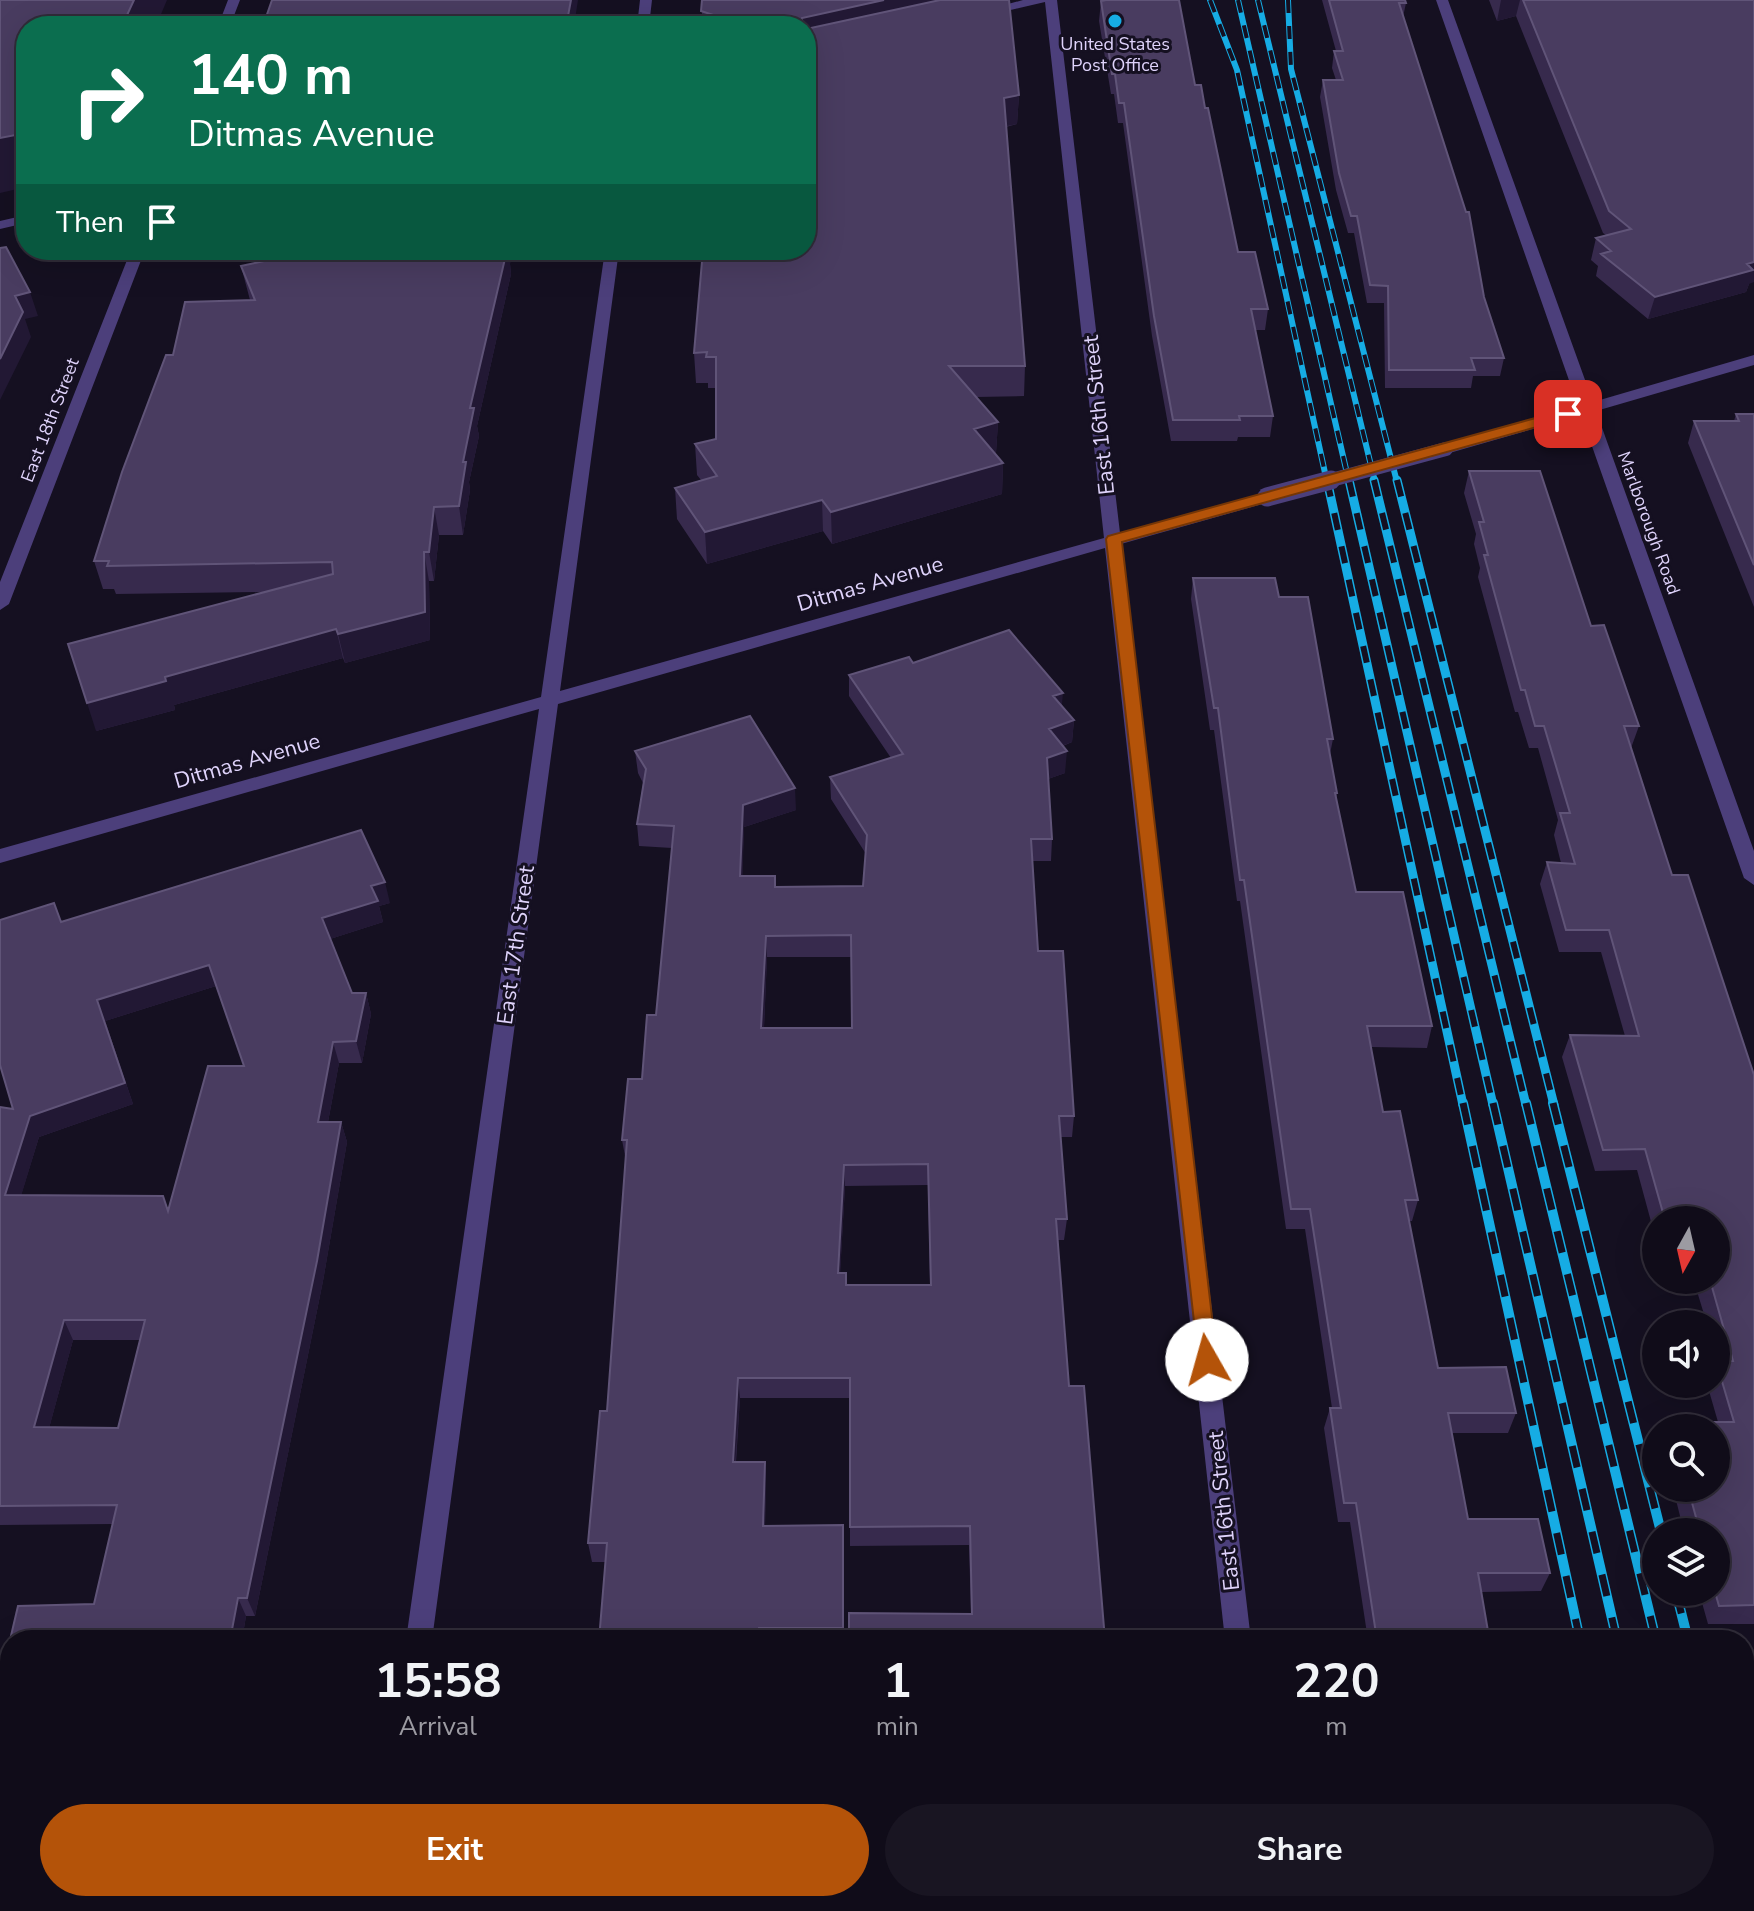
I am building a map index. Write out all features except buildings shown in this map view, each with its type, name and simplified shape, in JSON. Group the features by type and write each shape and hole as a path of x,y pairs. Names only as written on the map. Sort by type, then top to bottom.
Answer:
{"street":[{"path":"969,16 1040,0"},
{"name":"East 16th Street","path":"1051,0 1237,1630"},
{"name":"Marlborough Road","path":"1442,0 1754,878"},
{"name":"East 18th Street","path":"0,604 134,260"},
{"name":"East 17th Street","path":"420,1630 611,260"},
{"name":"Ditmas Avenue","path":"0,856 1754,360"}],"railway":[{"path":"1210,0 1237,70 1327,482"},
{"path":"1238,0 1349,482"},
{"path":"1258,0 1375,482"},
{"path":"1288,0 1291,69 1397,482"},
{"path":"1327,480 1463,1105"},
{"path":"1349,480 1493,1105"},
{"path":"1374,480 1526,1105"},
{"path":"1397,480 1554,1105"},
{"path":"1463,1103 1578,1630"},
{"path":"1493,1103 1615,1630"},
{"path":"1526,1103 1654,1630"},
{"path":"1553,1103 1657,1518"},
{"path":"1680,1606 1686,1630"}],"place":[{"name":"United States Post Office","path":"1115,21"}],"route":[{"path":"1207,1360 1114,539 1568,414"}]}
